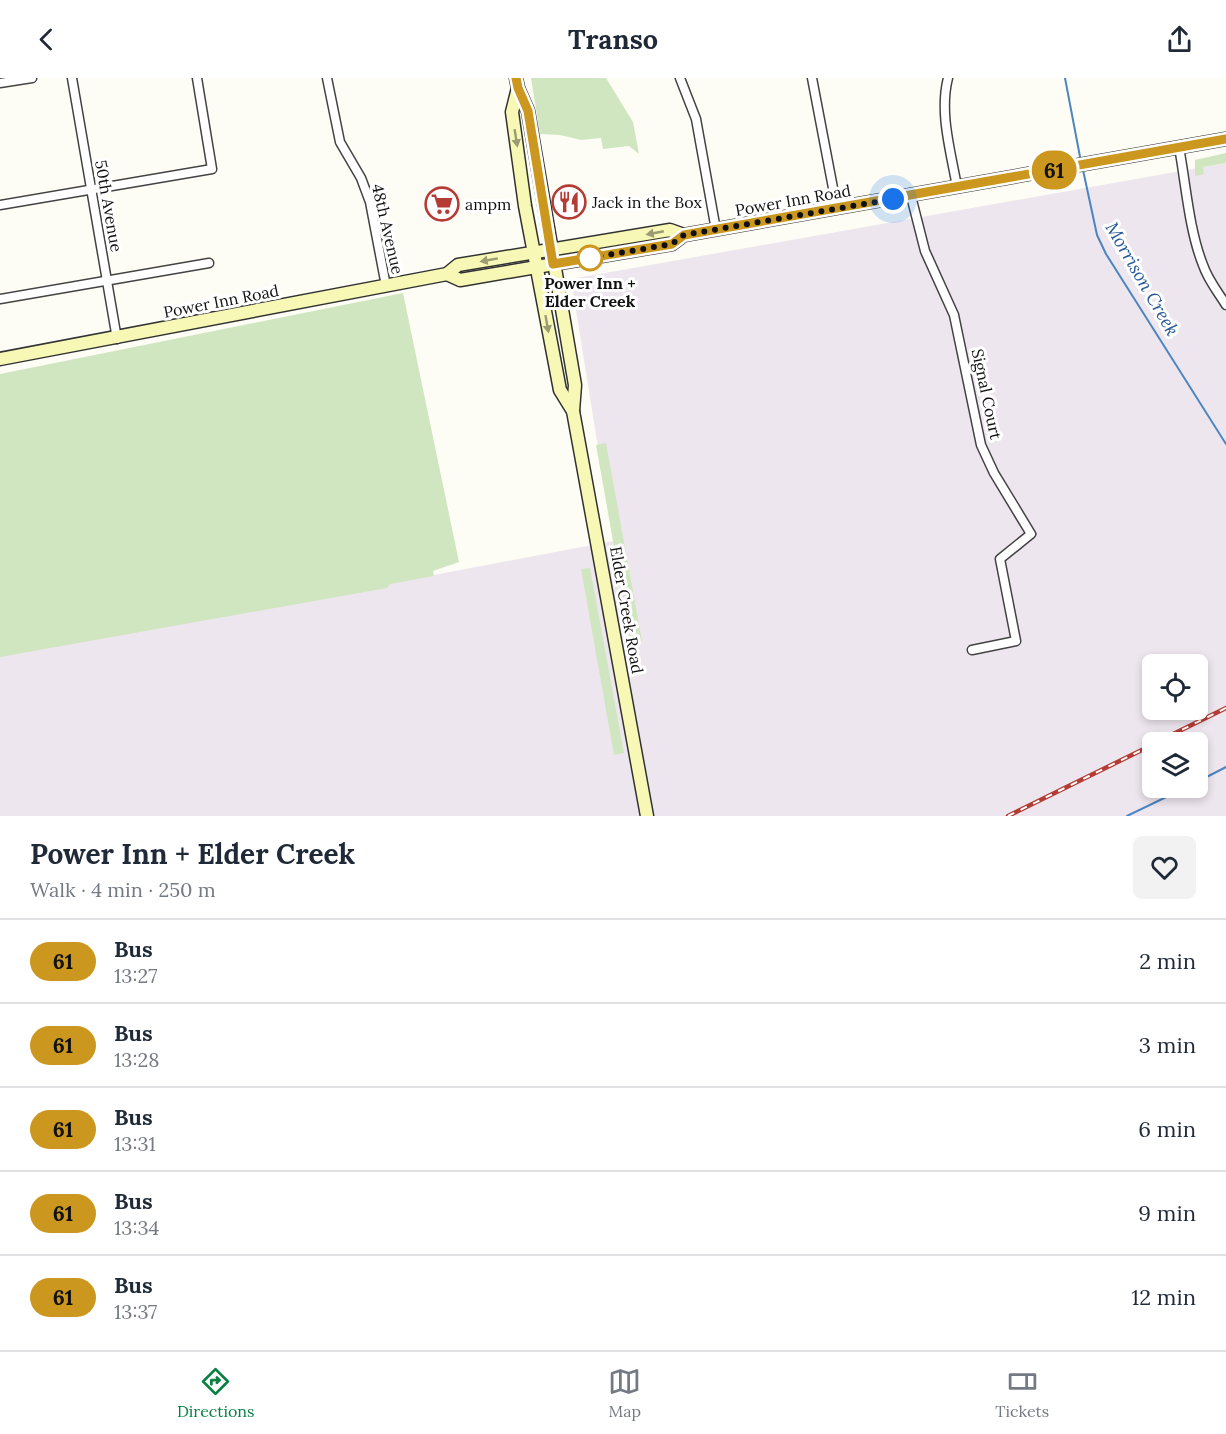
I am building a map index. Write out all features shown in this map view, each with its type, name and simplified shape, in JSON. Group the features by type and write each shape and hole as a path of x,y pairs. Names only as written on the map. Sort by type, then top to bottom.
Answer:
{"main road":[{"name":"Elder Creek Road","path":"517,83 528,111 575,385 573,411 647,816"},
{"name":"Elder Creek Road","path":"517,83 512,112 534,253 560,390 573,411"},
{"name":"Power Inn Road","path":"0,359 117,339 447,274 458,266 670,231 684,235 716,230 1226,139"},
{"name":"Power Inn Road","path":"447,274 460,280 672,244 684,235"}],"street":[{"path":"0,83 32,78"},
{"name":"50th Avenue","path":"72,78 117,339"},
{"path":"0,205 212,170 197,78"},
{"name":"48th Avenue","path":"327,78 340,142 361,178 370,202 386,286"},
{"path":"680,78 696,119 716,230"},
{"path":"812,78 837,209"},
{"path":"948,78 945,90 945,113 957,187"},
{"path":"1179,147 1202,265 1226,305"},
{"name":"Signal Court","path":"911,196 925,251 954,315 981,445 994,473 1032,534 1000,559 1016,641 972,650"},
{"path":"0,298 209,263"}],"shaded area":[{"path":"1226,163 1226,816 0,816 0,651 381,585 613,541 571,279"}],"green space":[{"path":"531,78 606,78 633,122 639,154 629,146 603,149 601,138 581,140 560,135 540,134"},
{"path":"1226,153 1226,163 1203,167 1204,174 1195,176 1195,160"},
{"path":"403,293 459,562 433,571 434,576 390,584 387,588 0,657 0,374"},
{"path":"606,443 642,641 631,642 596,445"},
{"path":"590,568 624,753 614,755 581,569"}],"waterway":[{"name":"Morrison Creek","path":"1065,78 1081,162"},
{"name":"Morrison Creek","path":"1083,170 1097,235 1106,254 1226,444"},
{"name":"Morrison Creek","path":"1208,776 1226,767"},
{"name":"Morrison Creek","path":"1127,816 1164,798"}],"railway":[{"path":"1177,732 1226,708"},
{"path":"1008,816 1142,750"}],"bus line":[{"name":"61","path":"516,78 528,111 553,264 672,244 684,235 1226,139"}],"place":[{"name":"Jack in the Box","path":"569,202"},
{"name":"ampm","path":"442,204"},
{"name":"Power Inn + Elder Creek","path":"590,258"}],"route":[{"path":"590,258 672,244 684,235 893,199"}]}
